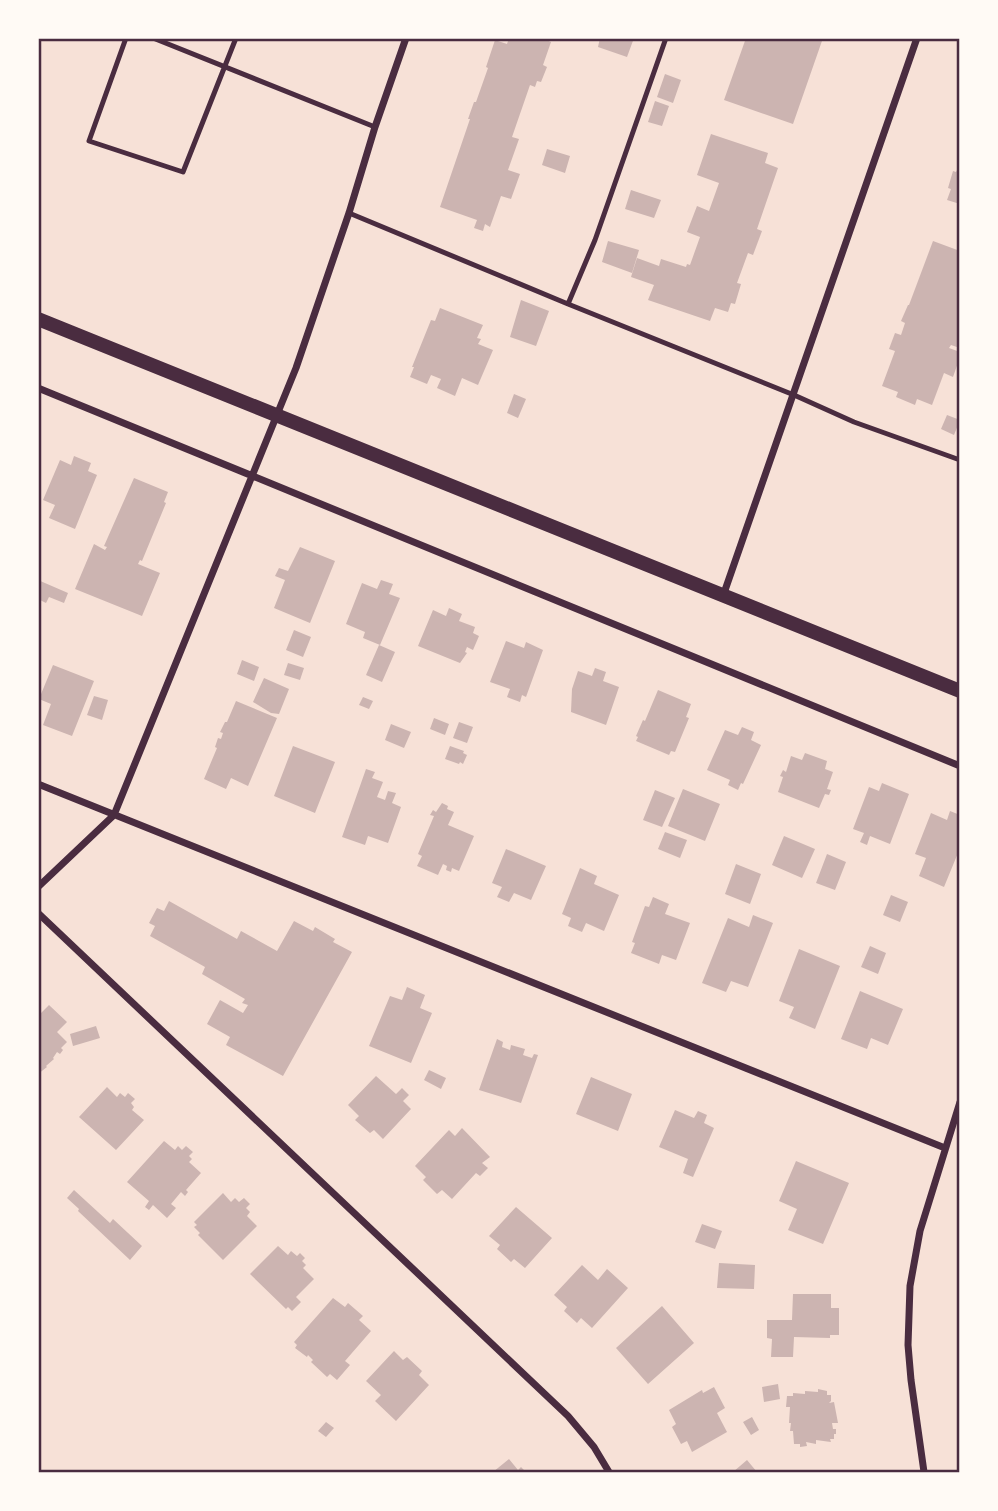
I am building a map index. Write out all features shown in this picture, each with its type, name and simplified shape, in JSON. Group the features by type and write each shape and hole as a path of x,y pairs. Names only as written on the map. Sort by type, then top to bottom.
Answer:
{"main road":[{"path":"38,319 960,691"}],"street":[{"path":"38,887 114,815 278,416 349,213 406,38"},
{"path":"723,596 917,38"},
{"path":"38,388 960,766"},
{"path":"38,784 945,1148"},
{"path":"38,913 568,1416 594,1447 609,1472"},
{"path":"924,1472 908,1345 910,1286 920,1231 960,1102"}],"lane":[{"path":"126,38 89,141 183,172 236,38"},
{"path":"153,38 375,127"},
{"path":"568,304 594,240 666,38"},
{"path":"349,213 854,422 960,460"}],"building":[{"path":"509,38 542,38 551,42 543,65 547,67 541,82 537,81 535,87 530,85 512,137 519,139 508,170 520,174 511,199 501,196 490,227 485,224 483,231 474,228 477,220 440,207 468,119 488,68 486,67 495,40 507,44"},
{"path":"600,38 634,38 627,57 598,47"},
{"path":"746,38 823,38 793,124 724,100"},
{"path":"665,74 681,80 673,103 657,97"},
{"path":"655,101 669,106 662,126 648,122"},
{"path":"711,134 768,153 765,163 778,168 757,229 762,231 753,255 748,253 737,283 741,284 735,304 731,303 728,312 715,308 710,321 648,300 654,285 631,277 637,258 659,266 661,259 686,267 687,264 690,265 700,237 687,232 697,206 709,211 719,183 697,175"},
{"path":"547,149 570,156 565,173 542,165"},
{"path":"960,165 960,204 947,200 953,171 956,172"},
{"path":"631,190 661,200 654,218 625,209"},
{"path":"608,241 639,250 632,273 602,262"},
{"path":"933,241 960,251 960,348 951,345 949,348 960,352 960,357 953,377 944,373 932,405 917,399 915,405 896,397 898,392 882,386 895,351 889,349 895,333 901,335 905,323 901,321"},
{"path":"521,300 549,311 536,346 510,337"},
{"path":"440,308 483,325 477,338 481,339 478,344 493,350 478,385 462,378 455,396 437,388 441,379 431,375 427,384 410,377 431,320 435,321"},
{"path":"514,394 526,399 518,418 507,413"},
{"path":"947,415 960,420 954,435 941,429"},
{"path":"74,456 91,463 88,471 97,475 75,529 49,518 55,505 43,500 60,460 71,465"},
{"path":"134,478 168,492 142,561 138,564 160,573 142,616 75,589 94,544 105,550 107,547 104,546"},
{"path":"300,547 335,561 310,623 274,608 285,580 275,576 279,568 288,571"},
{"path":"38,580 68,593 64,603 49,597 46,603 38,599"},
{"path":"381,580 393,584 389,594 400,598 380,645 363,638 365,632 346,624 362,583 377,589"},
{"path":"449,608 462,614 459,621 475,627 473,633 479,636 473,650 467,647 467,653 460,663 418,646 433,610 446,616"},
{"path":"294,630 311,637 303,657 286,650"},
{"path":"506,641 524,648 526,642 543,650 526,697 522,695 520,702 507,697 510,689 490,682"},
{"path":"379,645 395,652 382,682 366,675"},
{"path":"242,660 259,667 254,681 237,674"},
{"path":"288,663 304,668 300,680 284,675"},
{"path":"53,665 94,681 72,736 43,725 51,704 39,699"},
{"path":"595,668 606,672 603,681 619,687 606,725 571,712 572,689 578,671 592,676"},
{"path":"264,678 289,689 279,714 271,713 253,702"},
{"path":"658,690 691,704 686,717 689,718 675,752 671,751 669,755 636,741"},
{"path":"94,696 108,700 102,720 87,715"},
{"path":"363,697 373,701 369,709 359,705"},
{"path":"236,701 277,718 248,786 231,778 226,789 204,779 217,748 218,738 221,739 223,733 220,732"},
{"path":"434,718 449,724 445,735 430,729"},
{"path":"459,722 473,727 467,743 453,738"},
{"path":"391,724 411,732 404,748 385,740"},
{"path":"742,727 754,732 751,740 761,745 738,790 728,785 730,780 707,770 725,730 738,735"},
{"path":"293,746 335,762 315,813 274,796"},
{"path":"450,746 464,751 467,755 463,764 445,759"},
{"path":"805,753 827,761 825,769 833,772 827,789 831,790 829,795 825,794 819,808 778,792 783,777 780,776 783,770 786,772 791,756 802,760"},
{"path":"366,769 375,772 372,778 383,782 377,797 385,800 388,791 396,793 392,803 401,807 388,843 368,836 365,845 342,837"},
{"path":"882,783 909,794 890,844 870,836 867,845 860,842 864,833 853,829 869,787 879,791"},
{"path":"683,789 720,804 705,841 668,826"},
{"path":"655,790 675,798 662,827 643,820"},
{"path":"442,803 454,812 448,825 474,836 459,871 452,868 451,872 446,870 447,866 443,864 438,875 417,866 422,856 418,854 434,816 430,815 433,810 436,812"},
{"path":"950,811 960,815 960,848 944,887 919,876 926,858 915,854 931,813 947,820"},
{"path":"665,832 687,840 680,858 658,849"},
{"path":"784,836 815,849 802,878 772,865"},
{"path":"506,849 546,866 531,900 514,893 509,902 497,897 502,887 492,883"},
{"path":"827,854 846,862 835,890 816,883"},
{"path":"736,864 761,874 750,904 725,894"},
{"path":"580,868 597,876 594,884 619,895 604,931 586,923 582,932 568,926 571,918 562,914"},
{"path":"891,895 908,902 900,922 883,915"},
{"path":"653,897 669,904 665,914 690,923 676,960 662,955 659,964 631,953 635,943 632,942 645,906 649,907"},
{"path":"169,901 237,939 241,931 277,951 294,921 313,931 315,927 335,939 333,942 352,952 283,1076 226,1045 230,1037 207,1024 220,1000 243,1013 248,1005 242,1003 245,999 202,974 205,967 150,936 155,926 149,923 157,908 164,911"},
{"path":"753,915 773,923 748,987 731,981 726,992 702,983 728,918 749,927"},
{"path":"870,946 886,953 878,974 861,967"},
{"path":"799,949 840,966 815,1029 789,1018 794,1007 779,1001"},
{"path":"407,987 425,995 420,1008 432,1013 411,1063 369,1046 390,996 402,1000"},
{"path":"860,991 903,1009 888,1045 871,1038 867,1049 841,1039"},
{"path":"49,1005 67,1022 57,1032 67,1042 61,1048 63,1050 60,1054 57,1052 54,1059 38,1074 38,1016"},
{"path":"96,1026 100,1038 73,1046 70,1034"},
{"path":"497,1039 503,1042 502,1047 510,1050 511,1045 525,1049 523,1055 532,1058 534,1054 538,1055 521,1103 479,1090"},
{"path":"429,1070 446,1078 441,1089 424,1080"},
{"path":"376,1076 396,1094 402,1088 409,1095 403,1101 411,1109 383,1139 374,1130 370,1133 355,1120 359,1116 348,1105"},
{"path":"591,1077 632,1094 618,1131 576,1114"},
{"path":"107,1087 117,1097 120,1093 125,1097 128,1093 135,1099 131,1103 134,1107 132,1110 144,1120 116,1150 79,1117"},
{"path":"675,1110 694,1118 698,1111 707,1115 704,1123 714,1128 693,1177 683,1173 688,1159 659,1147"},
{"path":"462,1128 490,1157 482,1163 488,1168 480,1176 476,1173 452,1199 442,1190 437,1194 423,1180 426,1177 415,1166 449,1130 455,1136"},
{"path":"164,1141 175,1150 178,1146 182,1150 186,1146 193,1152 189,1156 192,1159 189,1162 201,1173 186,1190 188,1192 185,1196 181,1192 171,1204 176,1208 167,1218 153,1205 149,1210 145,1207 149,1201 127,1182"},
{"path":"796,1161 849,1183 823,1244 788,1230 797,1209 779,1201"},
{"path":"74,1190 110,1223 113,1219 142,1246 130,1260 67,1198"},
{"path":"223,1193 231,1202 235,1198 239,1202 244,1198 250,1204 246,1208 250,1212 247,1216 257,1226 223,1260 198,1235 200,1233 194,1227 197,1225 194,1222"},
{"path":"516,1207 552,1238 525,1268 514,1259 511,1262 497,1249 500,1245 489,1236"},
{"path":"702,1224 722,1231 715,1249 695,1242"},
{"path":"278,1246 288,1255 291,1251 297,1256 300,1253 305,1258 302,1261 306,1265 303,1268 314,1279 296,1297 301,1302 292,1311 288,1307 286,1309 250,1274"},
{"path":"719,1263 755,1265 754,1289 717,1288"},
{"path":"582,1265 598,1280 607,1269 628,1288 592,1328 581,1318 577,1323 564,1311 567,1307 554,1295"},
{"path":"793,1294 831,1294 831,1308 839,1308 839,1335 830,1335 830,1338 794,1337 793,1357 771,1357 772,1339 767,1338 767,1320 792,1320"},
{"path":"333,1298 345,1307 348,1303 363,1316 359,1320 371,1331 345,1361 350,1365 337,1380 330,1374 327,1377 311,1362 313,1360 308,1355 307,1357 295,1348 297,1345 294,1342"},
{"path":"662,1306 694,1343 648,1384 616,1348"},
{"path":"394,1351 403,1360 407,1357 422,1371 419,1375 429,1385 396,1421 375,1401 381,1395 366,1381"},
{"path":"778,1384 780,1399 764,1402 762,1387"},
{"path":"714,1387 725,1408 717,1413 727,1432 692,1452 687,1441 681,1444 672,1427 676,1424 669,1410 702,1390 703,1393"},
{"path":"818,1389 827,1391 827,1395 831,1395 829,1403 834,1402 838,1423 832,1423 836,1434 834,1439 830,1439 831,1442 816,1440 816,1444 806,1442 807,1446 800,1447 800,1444 794,1444 793,1431 790,1431 787,1396 793,1396 793,1393 805,1394 805,1391 818,1392"},
{"path":"752,1417 759,1430 751,1435 743,1422"},
{"path":"326,1422 334,1428 326,1437 318,1431"},
{"path":"509,1459 518,1470 521,1467 526,1472 493,1472"},
{"path":"747,1460 757,1472 733,1472"}]}
